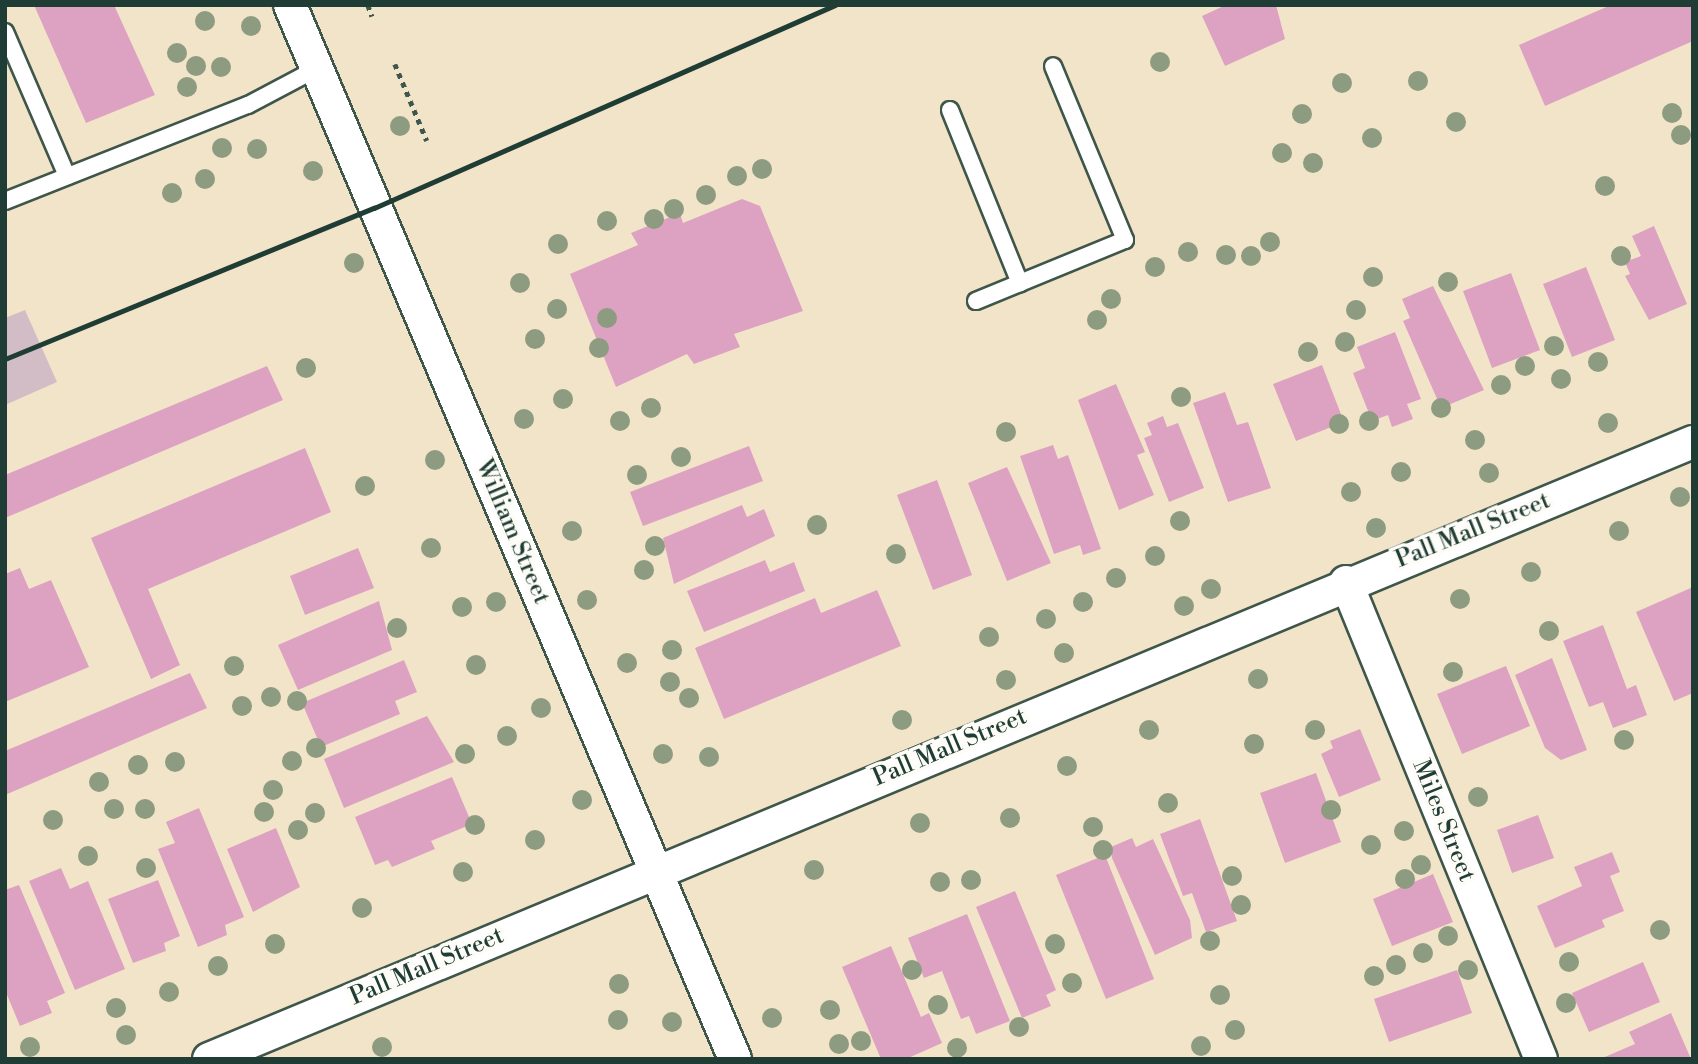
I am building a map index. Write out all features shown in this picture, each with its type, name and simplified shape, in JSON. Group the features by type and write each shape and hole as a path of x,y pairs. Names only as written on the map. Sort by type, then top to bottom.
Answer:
{"street":[{"name":"William Street","path":"290,5 735,1059"},
{"name":"Pall Mall Street","path":"209,1059 1346,582 1693,442"},
{"name":"Miles Street","path":"1346,582 1541,1059"}],"lane":[{"path":"5,32 67,176"},
{"path":"976,301 1125,240 1053,66"},
{"path":"5,201 247,105 316,69"},
{"path":"950,110 1020,283"}],"path":[{"path":"368,5 372,16"},
{"path":"395,64 427,141"}],"shaded area":[{"path":"25,310 57,382 5,405 5,318"}],"building":[{"path":"34,5 114,5 155,95 86,123"},
{"path":"1226,5 1276,5 1285,39 1225,66 1202,16"},
{"path":"1611,5 1691,5 1693,41 1545,106 1519,45"},
{"path":"742,199 760,206 803,311 734,334 740,347 694,364 687,354 616,387 570,274 638,245 631,233 680,213 683,223"},
{"path":"1654,226 1687,304 1649,320 1625,276 1630,274 1625,262 1641,256 1632,236"},
{"path":"1586,267 1615,340 1572,357 1543,284"},
{"path":"1511,273 1540,350 1492,368 1463,291"},
{"path":"1433,286 1484,390 1441,408 1403,321 1410,318 1402,299"},
{"path":"1395,332 1421,399 1407,404 1413,419 1392,427 1388,415 1372,421 1353,373 1365,368 1357,347"},
{"path":"1322,365 1344,422 1296,441 1273,384"},
{"path":"267,366 283,400 5,518 5,475"},
{"path":"1116,384 1145,452 1137,455 1154,495 1119,510 1078,400"},
{"path":"1225,392 1237,425 1248,422 1271,488 1228,502 1193,403"},
{"path":"1163,416 1167,427 1178,423 1204,488 1169,502 1144,438 1152,435 1147,423"},
{"path":"1053,445 1058,459 1068,455 1101,549 1083,555 1080,545 1054,554 1020,456"},
{"path":"749,446 763,481 643,526 630,492"},
{"path":"305,448 331,512 148,589 180,665 151,679 91,538"},
{"path":"1007,467 1051,563 1007,581 968,483"},
{"path":"937,480 972,575 933,590 897,495"},
{"path":"742,505 747,517 764,509 775,536 674,584 663,538"},
{"path":"358,548 374,588 305,615 290,576"},
{"path":"765,560 770,572 794,562 805,591 704,632 687,591"},
{"path":"20,568 29,589 51,580 89,667 5,702 5,574"},
{"path":"1693,587 1693,693 1674,701 1636,612"},
{"path":"877,590 901,646 724,719 695,648 815,598 821,613"},
{"path":"379,601 392,650 298,690 278,645"},
{"path":"1603,625 1627,689 1636,685 1647,715 1613,728 1603,702 1589,707 1563,641"},
{"path":"1552,658 1587,750 1561,760 1545,748 1515,675"},
{"path":"404,660 417,692 395,701 400,714 321,747 302,703"},
{"path":"1506,666 1530,726 1462,754 1437,694"},
{"path":"190,673 207,708 5,795 5,751"},
{"path":"427,716 454,762 344,808 324,759"},
{"path":"1360,729 1381,780 1339,797 1321,754 1333,748 1330,741"},
{"path":"1316,773 1341,842 1285,863 1260,793"},
{"path":"452,777 472,824 431,841 435,849 392,867 388,860 375,865 355,817"},
{"path":"199,808 244,917 225,925 227,935 198,947 158,849 175,843 166,822"},
{"path":"1538,815 1554,858 1512,873 1497,830"},
{"path":"1200,819 1237,921 1206,932 1192,893 1183,896 1160,834"},
{"path":"276,828 300,887 253,912 227,849"},
{"path":"1132,838 1136,847 1153,839 1190,920 1192,938 1155,955 1112,858 1111,847"},
{"path":"1612,852 1620,872 1610,876 1624,911 1602,920 1605,927 1555,948 1537,906 1582,886 1574,867"},
{"path":"1105,855 1154,979 1106,999 1056,875"},
{"path":"61,868 70,889 88,881 125,969 75,990 29,881"},
{"path":"1433,874 1453,922 1392,946 1373,899"},
{"path":"158,880 180,936 164,943 166,951 133,963 108,899"},
{"path":"19,885 65,993 47,1001 52,1013 20,1026 5,990 5,890"},
{"path":"1015,891 1056,990 1046,995 1051,1006 1022,1018 976,907"},
{"path":"967,914 1010,1021 976,1034 969,1016 961,1019 942,971 924,978 908,938"},
{"path":"891,946 921,1017 929,1013 942,1043 906,1059 881,1059 842,967"},
{"path":"1643,962 1660,1002 1589,1032 1572,993"},
{"path":"1457,970 1472,1013 1389,1042 1374,999"},
{"path":"1671,1013 1691,1059 1600,1059 1635,1044 1629,1032"}],"railway":[{"path":"5,359 374,208 835,5"}]}
